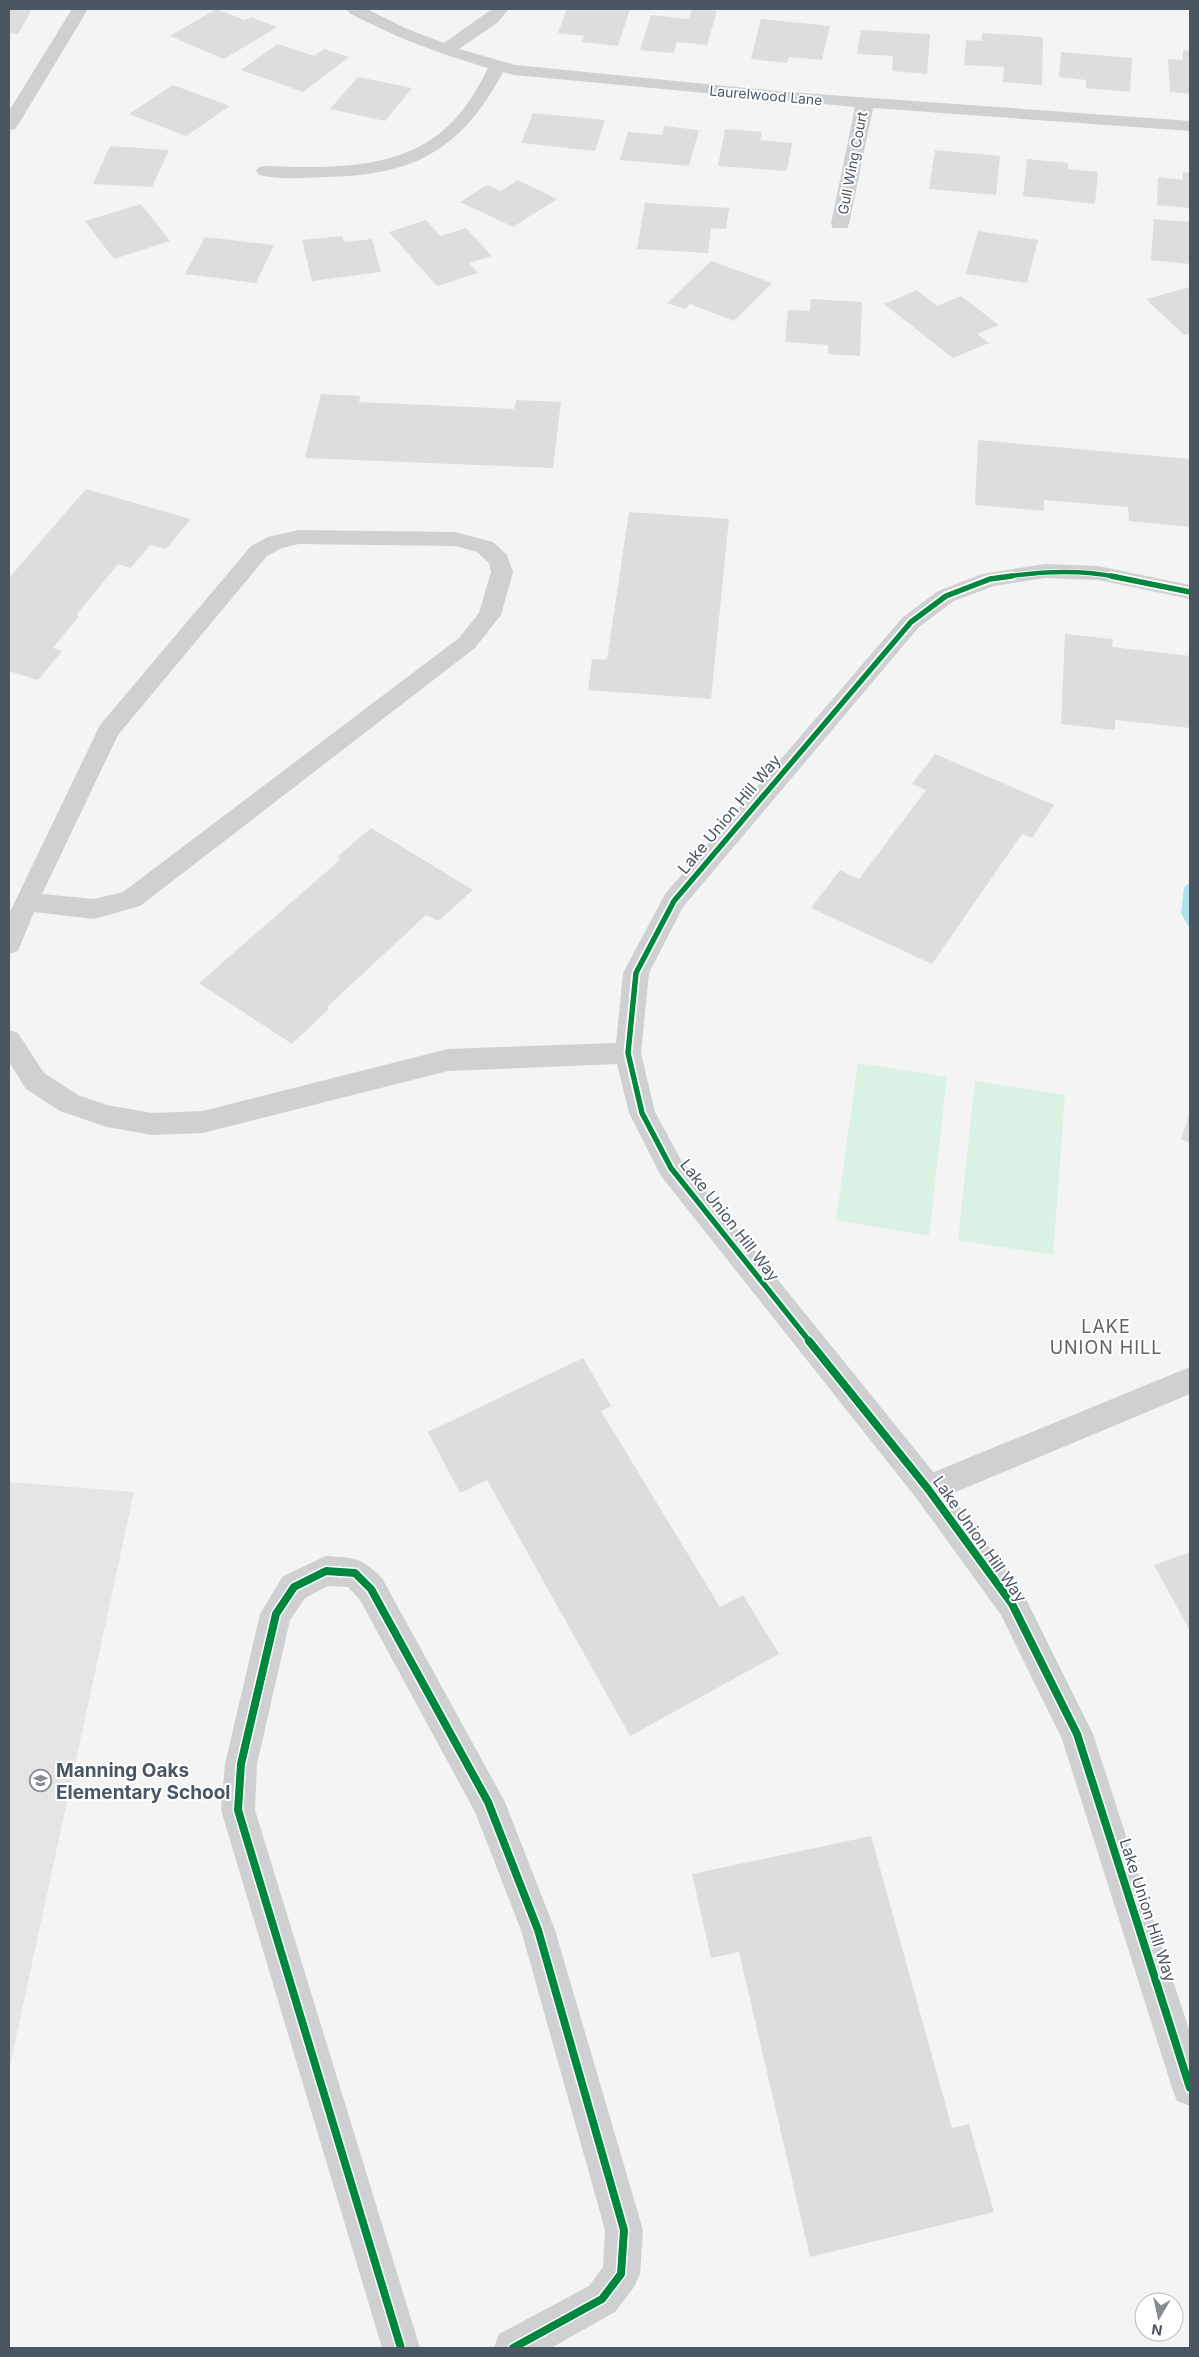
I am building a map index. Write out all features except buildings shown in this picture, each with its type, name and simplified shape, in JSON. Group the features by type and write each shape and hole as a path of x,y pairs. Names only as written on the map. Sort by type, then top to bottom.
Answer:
{"street":[{"path":"9,125 80,9"},
{"name":"Laurelwood Lane","path":"355,9 399,32 446,50 498,66 523,71 864,103 1190,126"},
{"path":"446,50 491,19 501,9"},
{"path":"265,171 350,172 386,165 418,153 443,139 462,121 483,94 498,66"},
{"name":"Gull Wing Court","path":"840,224 864,103"},
{"path":"9,944 26,902 108,731 259,551 276,542 299,538 455,539 485,547 500,560 502,572 490,615 467,643 131,899 94,909 26,902"},
{"name":"Lake Union Hill Way","path":"1190,592 1098,573 1045,571 990,579 946,596 911,622 674,901 636,973 628,1053 642,1113 671,1168 928,1489 1012,1604 1077,1734 1190,2088"},
{"path":"9,1040 35,1081 69,1103 107,1116 152,1124 203,1122 448,1060 628,1053"},
{"path":"928,1489 1190,1380"},
{"path":"401,2348 238,1810 241,1764 276,1614 294,1587 326,1571 355,1573 371,1589 488,1802 538,1930 624,2230 621,2274 602,2299 513,2348"}],"shaded area":[{"name":"Manning Oaks Elementary School","path":"9,1482 134,1492 9,2070"}],"green space":[{"path":"858,1063 947,1077 929,1236 836,1220"},
{"path":"975,1081 1065,1095 1053,1255 958,1240"}],"water":[{"path":"1190,882 1190,929 1181,913 1184,888"}],"cycle path":[{"path":"1190,592 1098,573 1045,571 990,579 946,596 911,622 674,901 636,973 628,1053 642,1113 671,1168 928,1489 1012,1604 1077,1734 1190,2088"},
{"path":"401,2348 238,1810 241,1764 276,1614 294,1587 326,1571 355,1573 371,1589 488,1802 538,1930 624,2230 621,2274 602,2299 513,2348"}],"place":[{"name":"Manning Oaks Elementary School","path":"40,1781"}],"district":[{"name":"LAKE UNION HILL","path":"1106,1336"}]}
